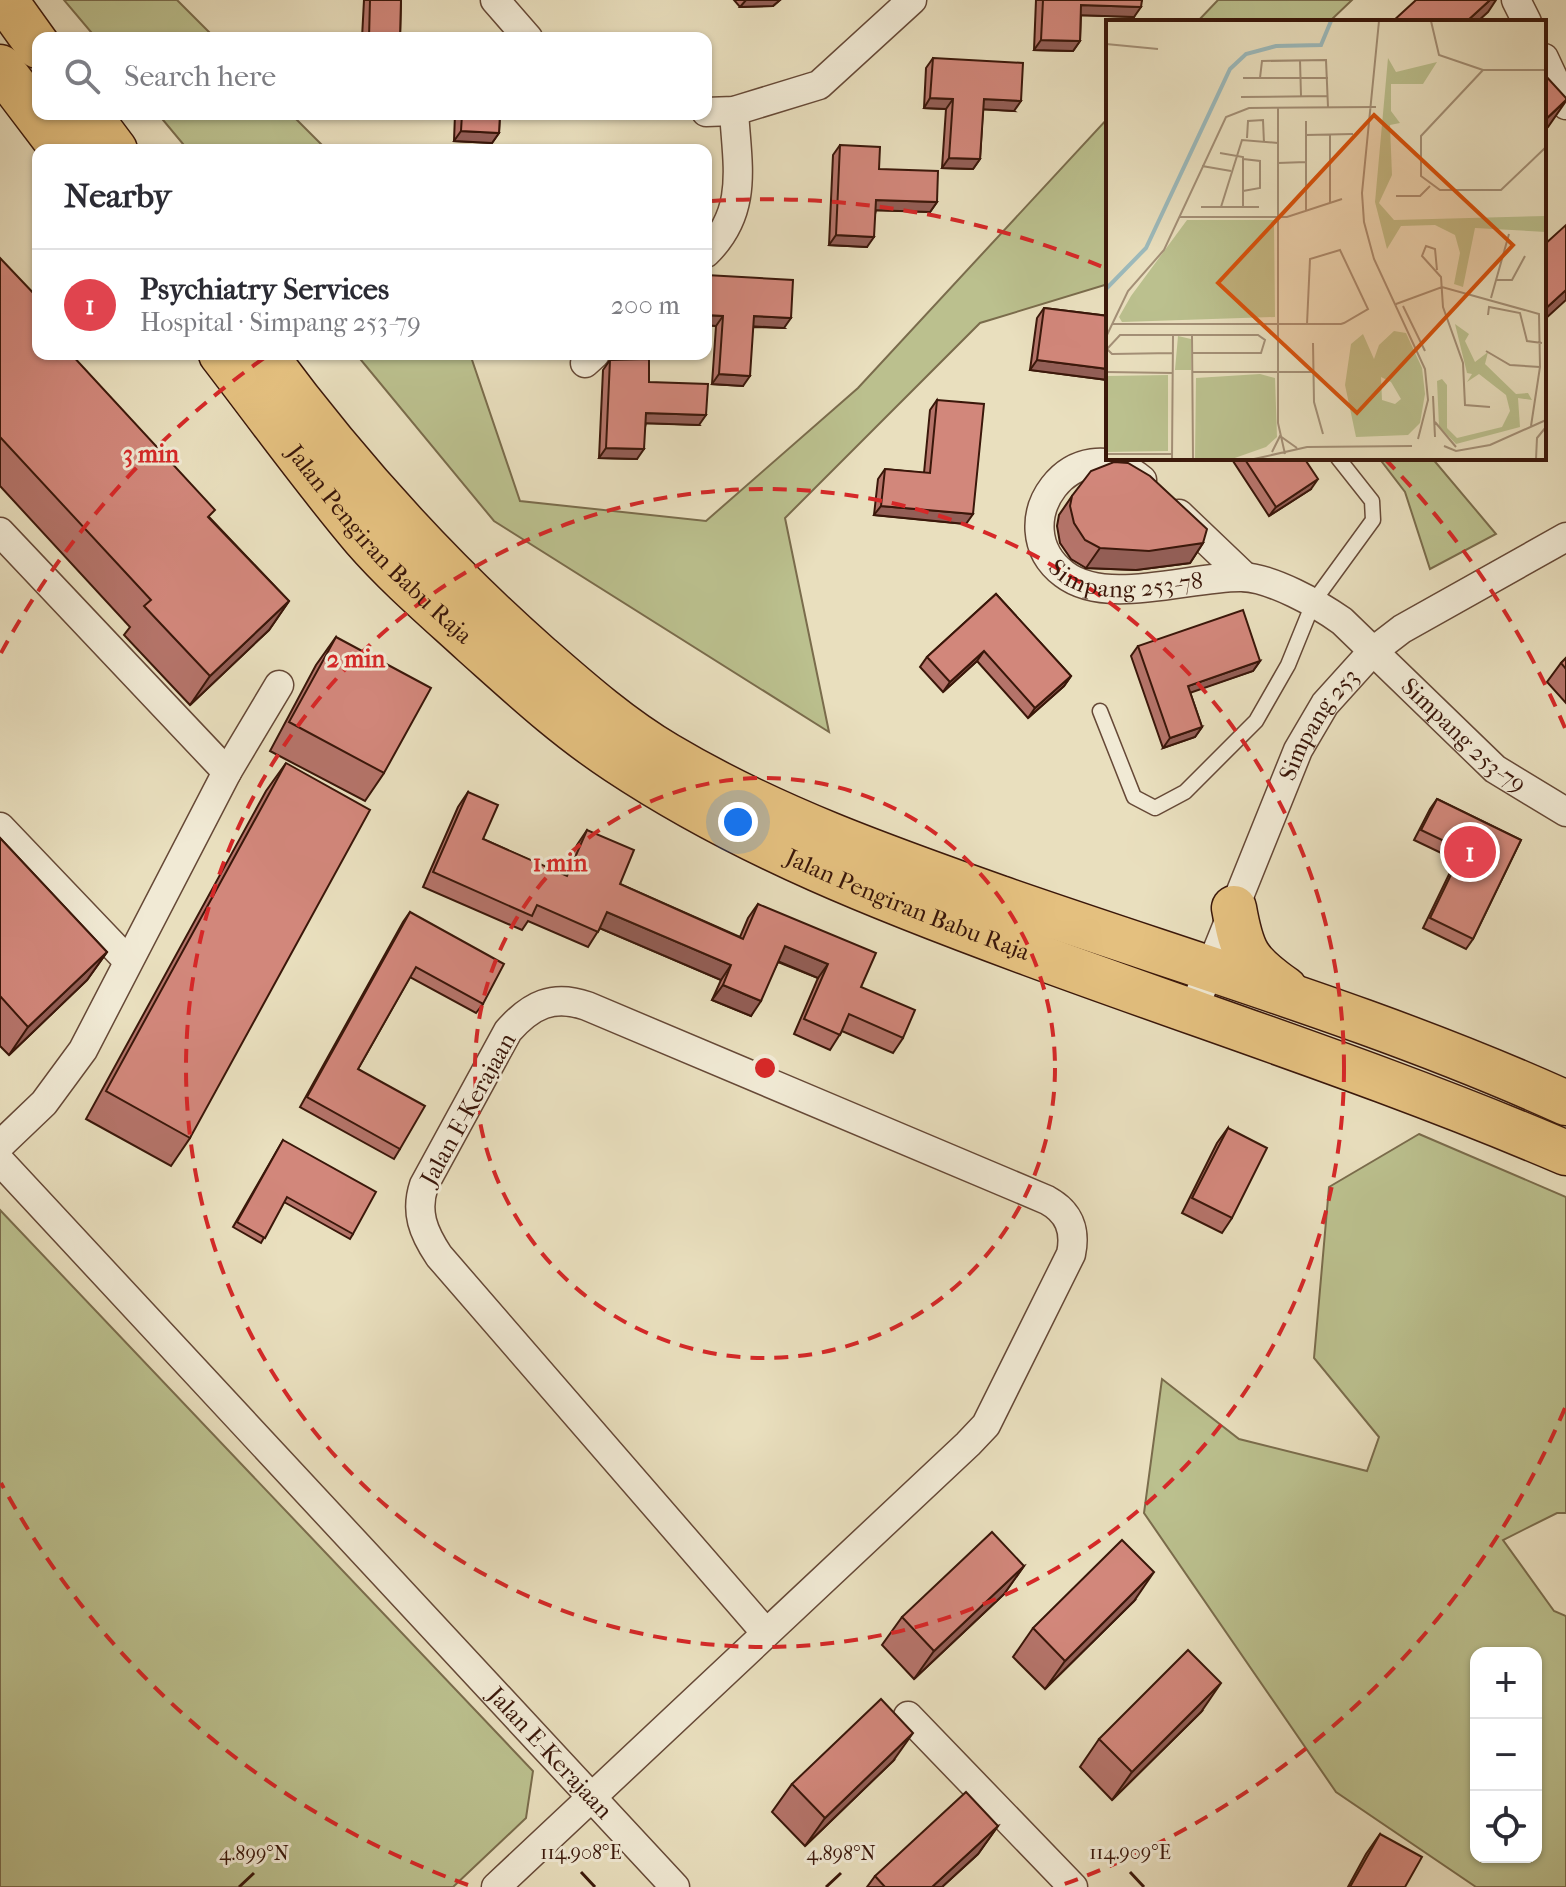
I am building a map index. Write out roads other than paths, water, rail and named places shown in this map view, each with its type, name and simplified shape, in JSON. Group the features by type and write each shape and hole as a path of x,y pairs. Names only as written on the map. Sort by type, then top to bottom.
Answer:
{"main road":[{"path":"5,0 32,38"},
{"path":"0,67 32,111"},
{"path":"0,91 23,120 53,144"},
{"path":"38,120 56,144"},
{"path":"92,120 110,144"},
{"name":"Jalan Pengiran Babu Raja","path":"226,360 366,540 539,702 614,759 686,805 803,864 907,909 1192,1013 1400,1084 1566,1153"},
{"name":"Jalan Pengiran Babu Raja","path":"269,360 396,518 463,589 622,725 723,787 922,871 1208,971 1404,1035 1566,1103"},
{"path":"1234,908 1244,953 1263,974 1304,1002"}],"street":[{"path":"495,0 523,32"},
{"path":"712,246 728,227 734,214 738,175 720,111 819,85 912,0"},
{"path":"1516,0 1526,20"},
{"path":"1546,62 1566,105"},
{"name":"Simpang 253-78","path":"1245,577 1155,491 1119,465 1104,462 1074,467 1047,495 1039,517 1040,536 1048,558 1076,583 1112,589 1245,577 1314,601 1342,621 1372,652"},
{"path":"0,532 227,772"},
{"name":"Simpang 253","path":"1192,1013 1298,750 1325,704 1372,652 1437,608 1566,537"},
{"name":"Simpang 253-79","path":"1372,652 1495,769 1566,812"},
{"path":"0,1145 65,1079 227,772 279,685"},
{"path":"0,827 128,961"},
{"name":"Jalan E-Kerajaan","path":"548,1001 579,1003 1047,1200 1071,1224 1074,1237 1071,1254 986,1425 766,1633 428,1240 419,1211 424,1185 508,1031 522,1016 548,1001"},
{"name":"Jalan E-Kerajaan","path":"0,1161 675,1887"},
{"path":"496,1887 766,1633"},
{"path":"908,1716 1073,1887"}],"lane":[{"path":"1100,711 1134,797 1143,805 1155,808 1185,792 1256,721 1288,665 1314,601 1373,520 1372,501 1340,460"}],"place":[{"name":"Psychiatry Services","path":"1470,852"}]}
